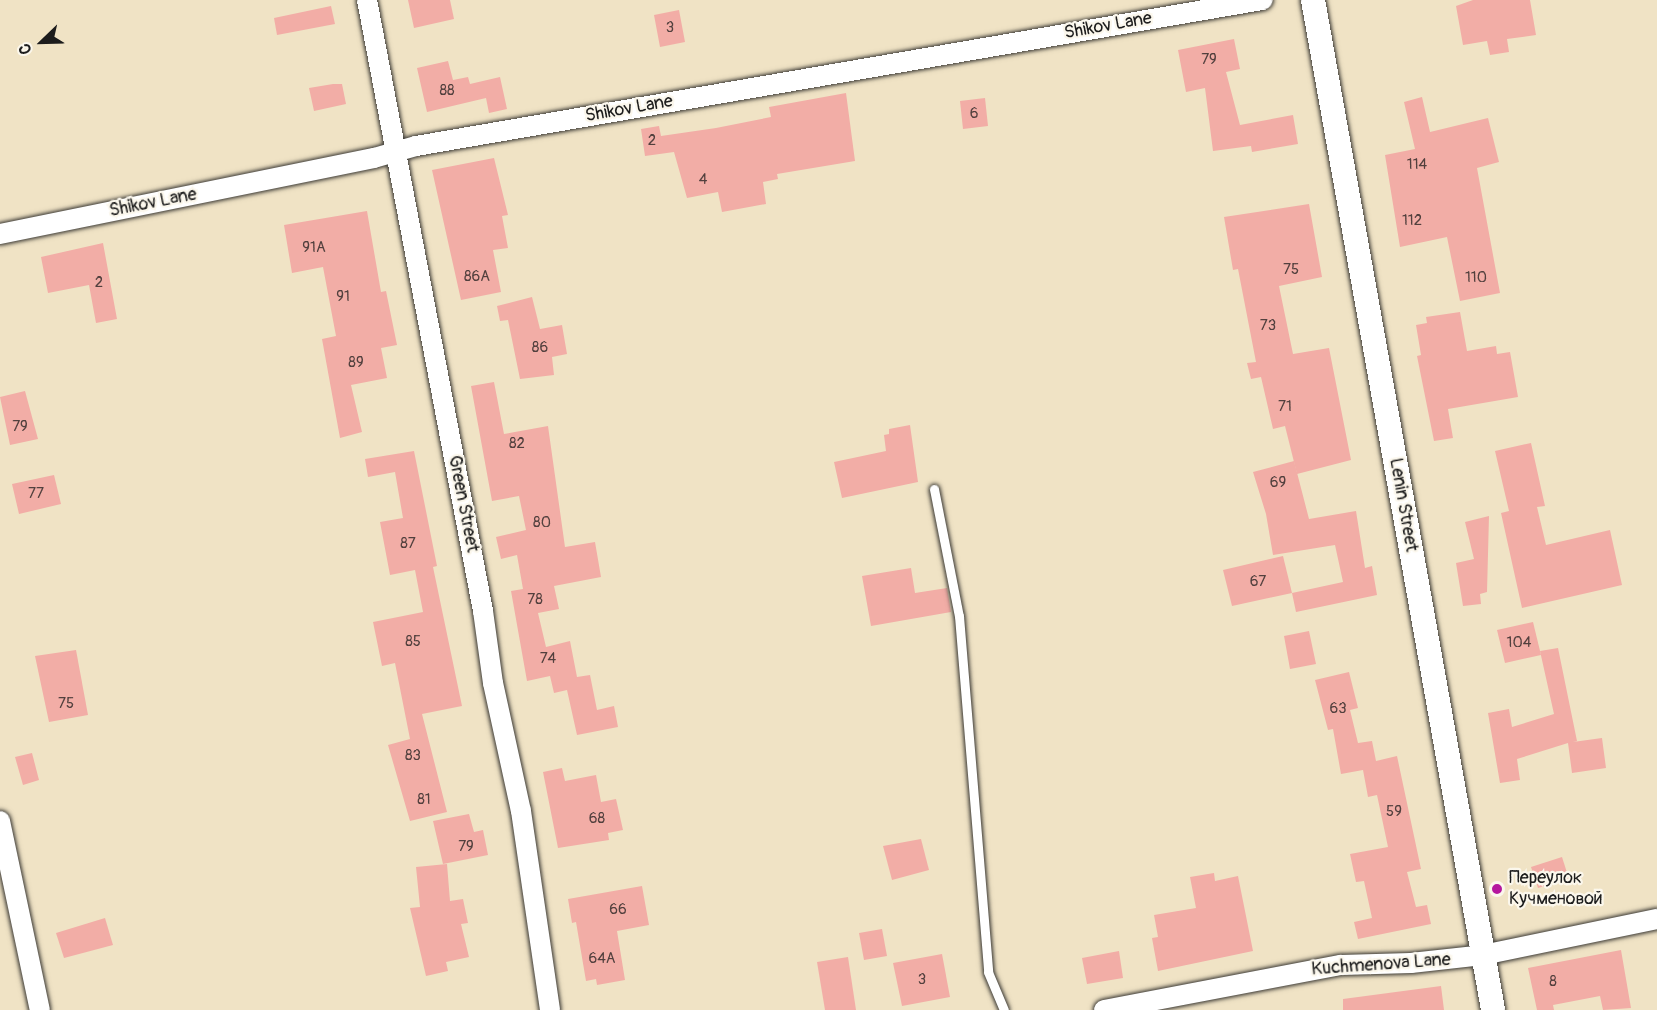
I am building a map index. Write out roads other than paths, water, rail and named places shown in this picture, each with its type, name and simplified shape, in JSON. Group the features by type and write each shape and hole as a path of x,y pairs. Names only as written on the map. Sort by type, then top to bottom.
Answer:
{"street":[{"name":"Green Street","path":"367,0 394,152 483,611 493,682 521,811 550,1010"},
{"name":"Shikov Lane","path":"0,234 394,152 1262,0"},
{"name":"Lenin Street","path":"1313,0 1494,1010"},
{"path":"0,821 40,1010"},
{"name":"Kuchmenova Lane","path":"1104,1010 1341,965 1420,963 1484,955 1657,919"}],"lane":[{"path":"934,489 959,616 988,972 1004,1010"}],"place":[{"name":"Переулок Кучменовой","path":"1497,889"}]}
